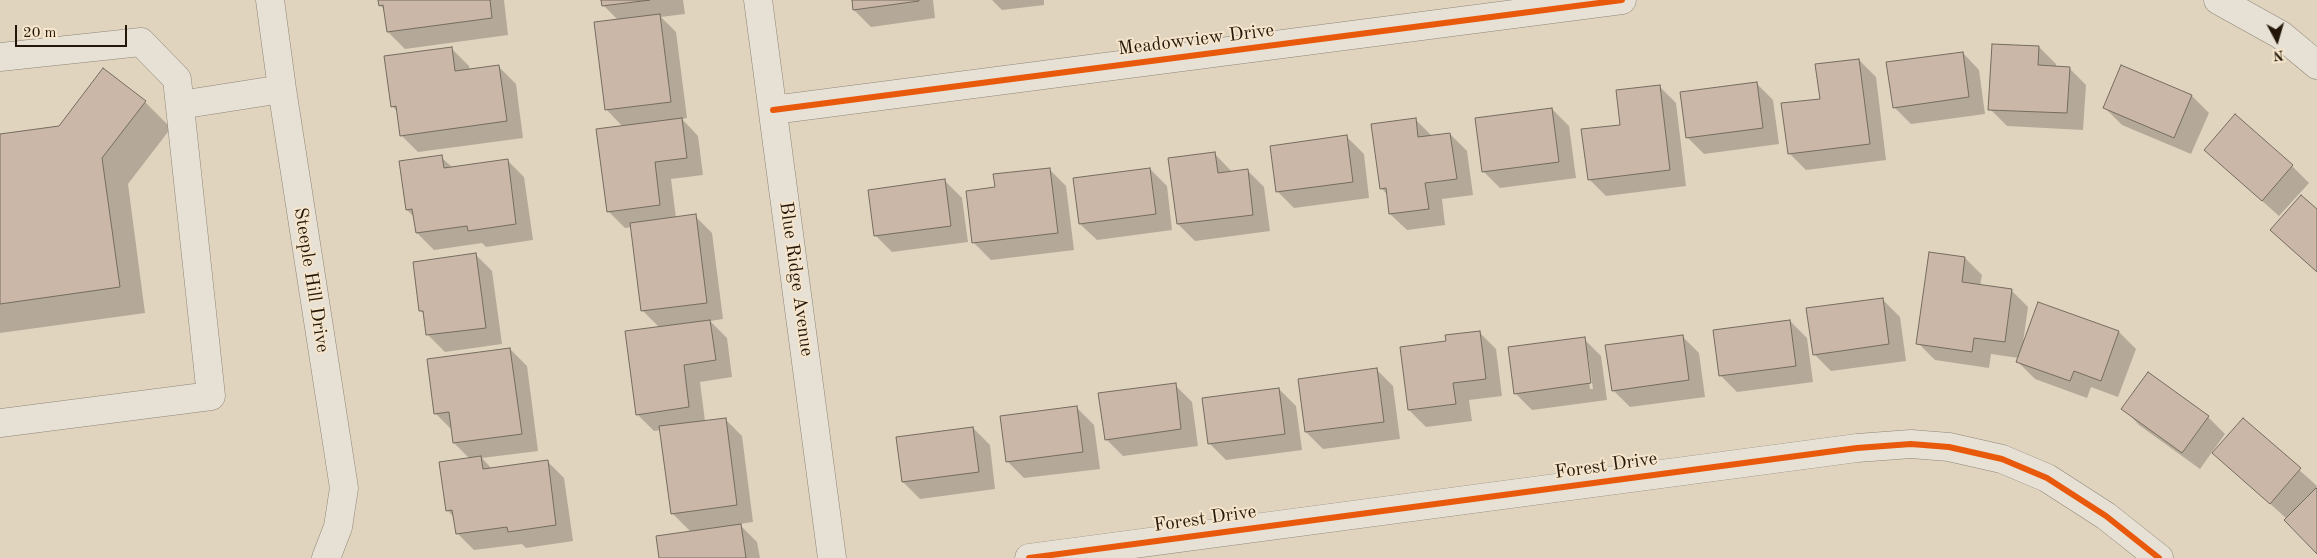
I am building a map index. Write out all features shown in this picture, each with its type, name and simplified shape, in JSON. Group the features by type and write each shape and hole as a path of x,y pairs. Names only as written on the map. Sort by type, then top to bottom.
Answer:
{"street":[{"name":"Steeple Hill Drive","path":"270,0 344,488 338,527 326,558"},
{"name":"Blue Ridge Avenue","path":"758,0 832,558"},
{"name":"Meadowview Drive","path":"773,110 1622,0"},
{"path":"2218,0 2281,35 2317,65"},
{"path":"0,57 141,42 177,79 211,396 0,424"},
{"path":"180,105 282,89"},
{"name":"Forest Drive","path":"1029,558 1856,448 1910,444 1949,447 2002,459 2047,478 2106,516 2159,558"}],"building":[{"path":"378,0 490,0 492,18 387,32 383,5 379,6"},
{"path":"601,0 650,0 602,6"},
{"path":"852,0 919,0 919,1 853,10"},
{"path":"660,14 671,102 605,110 594,22"},
{"path":"1992,44 2039,46 2038,65 2070,67 2067,113 1988,110"},
{"path":"452,47 455,71 499,65 507,121 400,136 396,106 391,107 384,56"},
{"path":"1963,52 1969,97 1893,108 1886,62"},
{"path":"1859,59 1870,144 1788,154 1781,103 1820,99 1815,64"},
{"path":"2121,65 2192,95 2174,138 2103,108"},
{"path":"103,68 146,101 102,158 120,287 0,304 0,134 59,126"},
{"path":"1757,82 1763,128 1686,138 1680,92"},
{"path":"1660,85 1670,170 1588,180 1581,129 1620,125 1616,90"},
{"path":"1552,108 1559,162 1482,172 1475,118"},
{"path":"2235,114 2293,165 2262,201 2204,150"},
{"path":"682,118 687,158 655,162 660,205 607,212 596,129"},
{"path":"1416,118 1418,137 1450,133 1457,179 1425,183 1429,209 1389,214 1386,188 1380,189 1371,124"},
{"path":"1347,135 1353,182 1276,192 1270,146"},
{"path":"1215,152 1218,173 1248,169 1253,215 1177,224 1168,158"},
{"path":"442,155 444,168 508,159 516,224 468,231 467,226 416,233 412,209 406,210 399,161"},
{"path":"1050,168 1058,233 972,243 966,191 995,187 993,174"},
{"path":"1150,168 1156,214 1079,224 1073,178"},
{"path":"945,179 951,226 874,236 868,190"},
{"path":"2301,195 2317,209 2317,272 2270,230"},
{"path":"696,214 707,303 641,311 630,223"},
{"path":"1929,252 1965,257 1962,282 2012,289 2005,342 1974,338 1972,352 1916,344"},
{"path":"476,253 486,328 426,335 423,311 419,311 413,262"},
{"path":"1883,298 1889,344 1813,355 1806,308"},
{"path":"2038,302 2119,331 2101,381 2074,371 2070,381 2016,362"},
{"path":"710,320 716,360 684,365 689,407 636,415 625,331"},
{"path":"1790,320 1796,366 1719,376 1713,330"},
{"path":"1480,331 1486,379 1453,383 1456,404 1408,410 1400,347 1446,341 1445,335"},
{"path":"1683,335 1689,380 1612,391 1605,345"},
{"path":"1585,337 1591,383 1514,394 1508,347"},
{"path":"510,348 522,434 453,443 449,412 434,414 427,359"},
{"path":"1377,368 1384,422 1305,432 1298,379"},
{"path":"2148,372 2209,416 2182,453 2121,409"},
{"path":"1176,383 1181,429 1105,440 1098,393"},
{"path":"1279,388 1285,434 1208,444 1202,398"},
{"path":"1077,406 1083,452 1006,462 1000,416"},
{"path":"726,418 737,505 671,514 659,426"},
{"path":"2243,418 2301,468 2270,504 2212,453"},
{"path":"973,427 979,472 902,482 896,437"},
{"path":"481,456 483,469 548,460 556,525 508,532 507,527 456,534 452,510 446,511 439,462"},
{"path":"2317,489 2317,554 2284,520"},
{"path":"741,524 746,558 659,558 656,536"}],"cycle path":[{"path":"773,110 1622,0"},
{"path":"1029,558 1857,448 1911,444 1949,447 2002,459 2047,478 2106,516 2159,558"}]}
